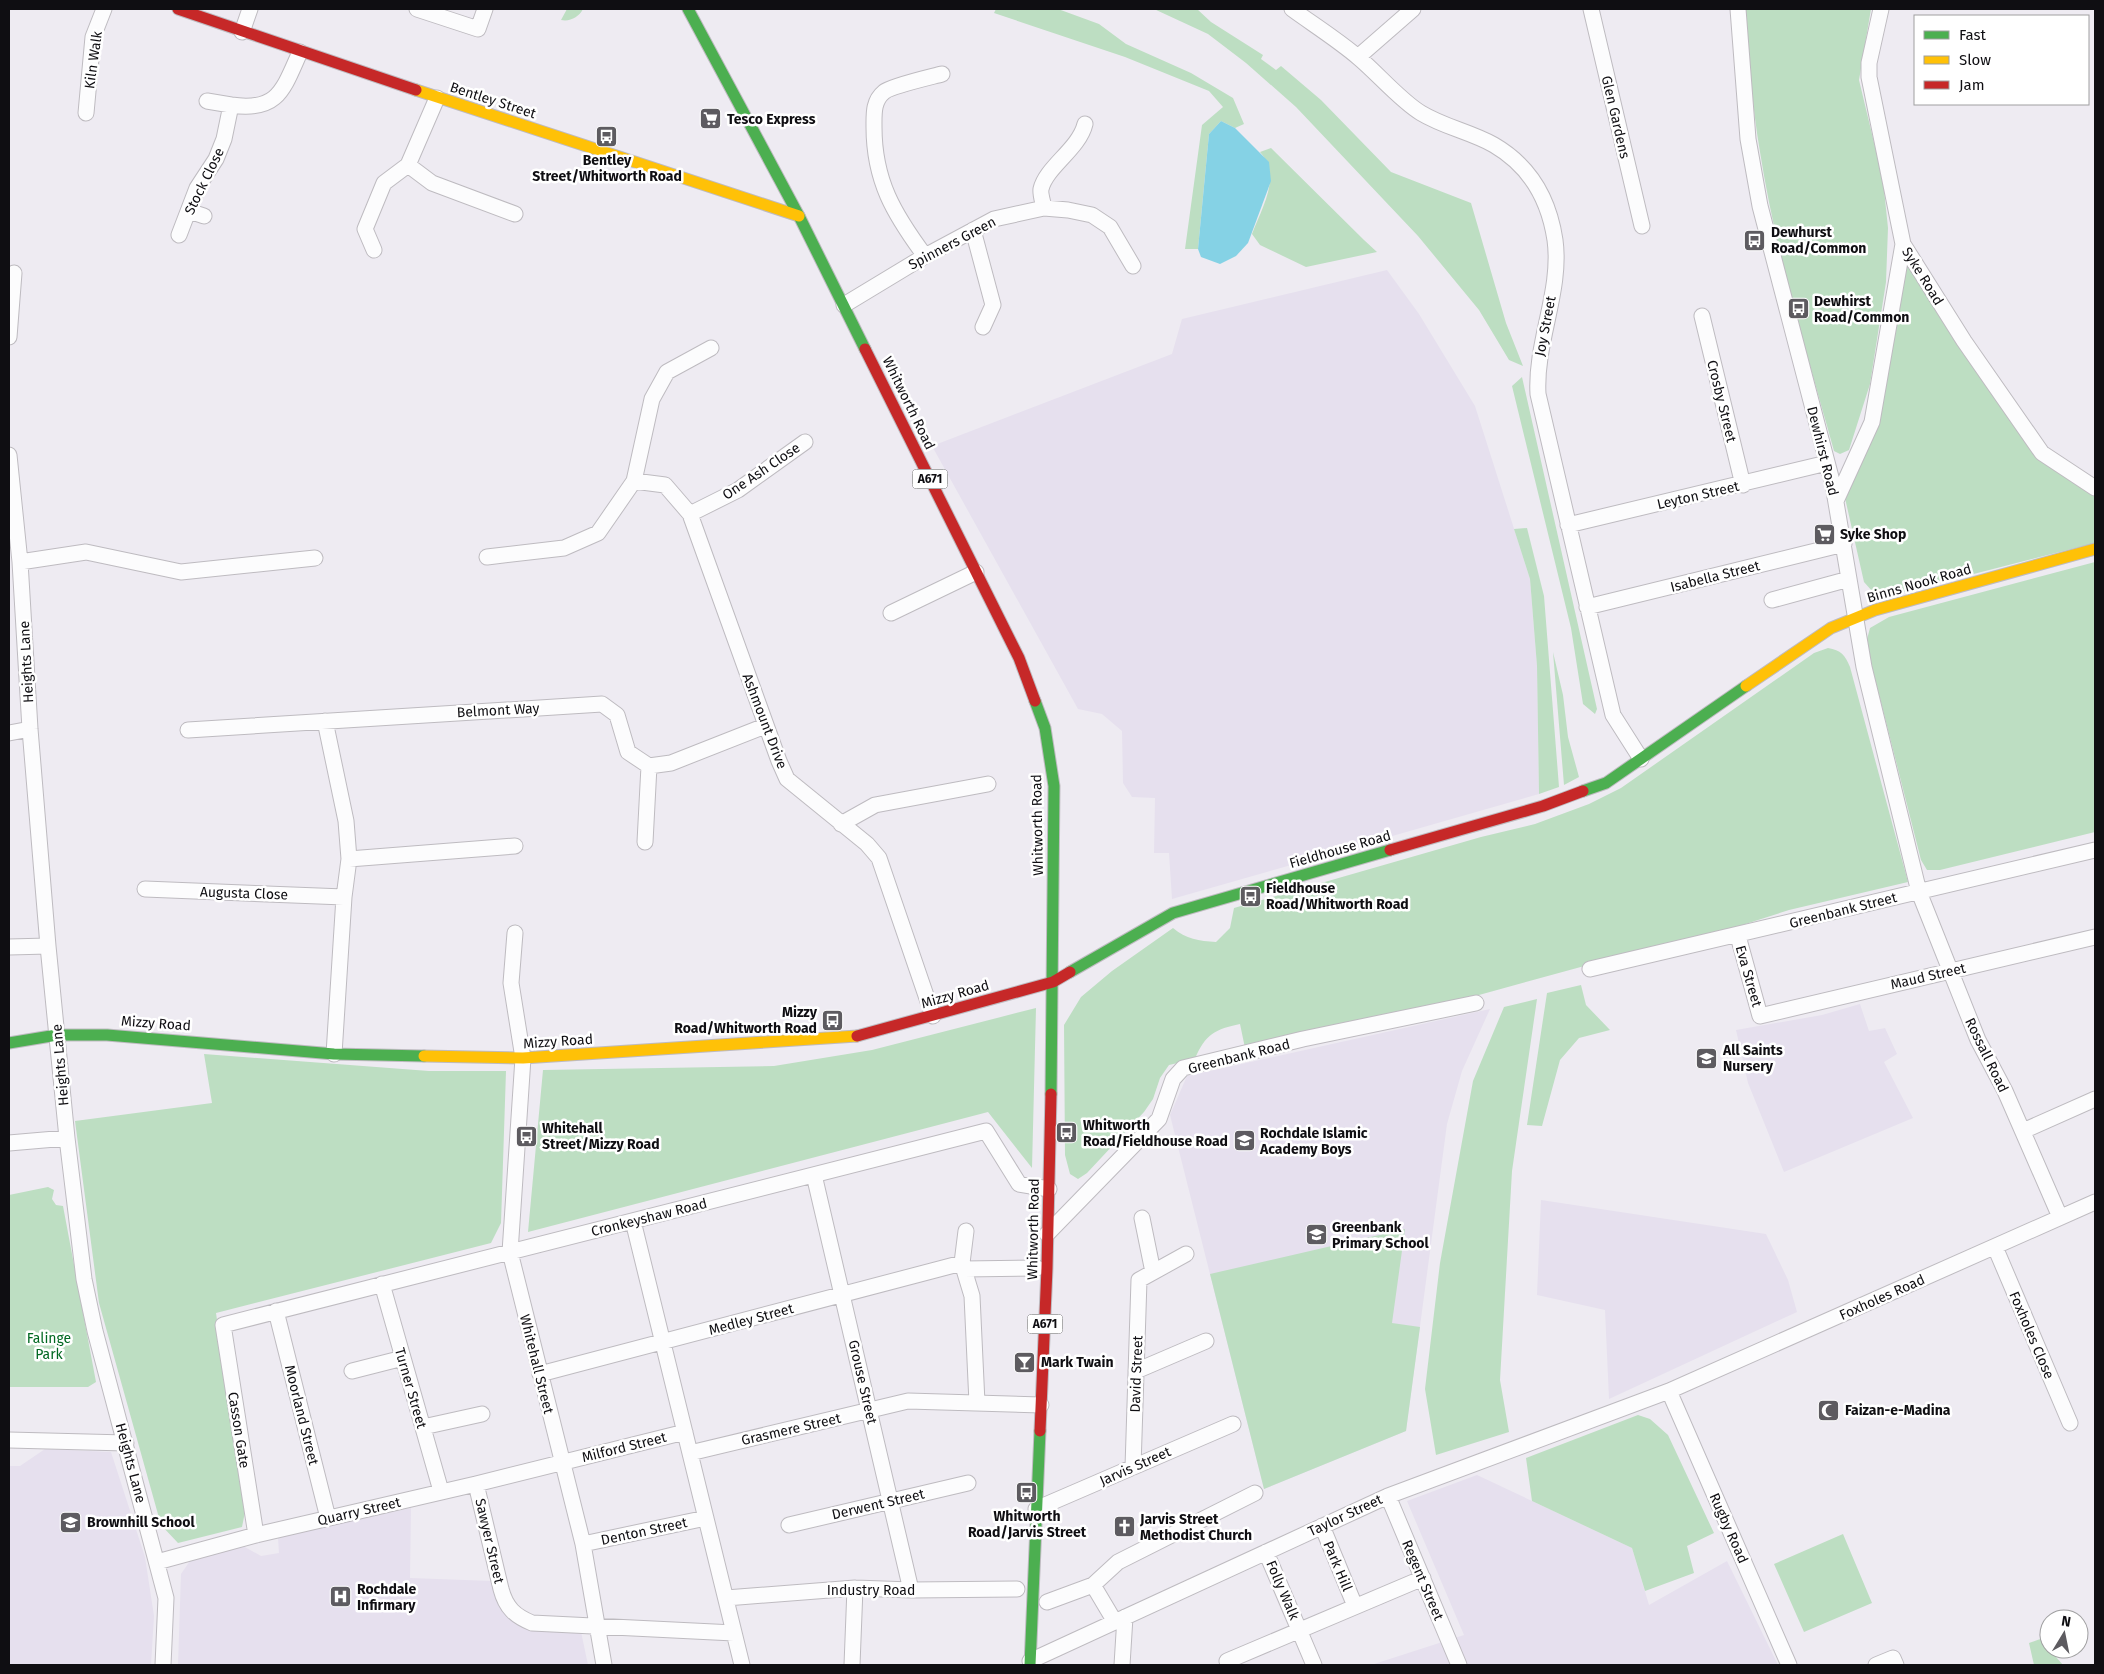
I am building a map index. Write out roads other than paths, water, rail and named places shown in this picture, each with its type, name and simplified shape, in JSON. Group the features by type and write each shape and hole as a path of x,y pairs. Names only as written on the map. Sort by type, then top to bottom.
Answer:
{"street":[{"name":"Kiln Walk","path":"86,113 93,37 104,9"},
{"name":"Bentley Street","path":"178,9 437,98 799,216"},
{"path":"242,32 250,9"},
{"path":"417,9 478,29 485,9"},
{"name":"Whitworth Road","path":"688,9 799,216 844,305 1019,658 1045,728 1054,786 1053,982 1048,1234 1030,1663"},
{"name":"Joy Street","path":"1292,9 1358,57 1420,113 1495,146 1526,170 1538,187 1547,209 1555,240 1556,272 1539,355 1538,394 1613,715 1641,759"},
{"path":"1358,57 1412,9"},
{"name":"Glen Gardens","path":"1591,9 1642,226"},
{"name":"Dewhirst Road","path":"1738,9 1748,139 1760,206 1828,463 1844,544 1854,620 1919,892"},
{"name":"Syke Road","path":"1881,9 1869,64 1869,77 1903,244 1964,341 2042,453 2095,488"},
{"path":"207,101 247,108 263,106 276,99 284,87 300,52"},
{"path":"925,256 902,225 880,179 874,143 874,105 884,91 942,74"},
{"path":"374,250 365,229 384,183 408,165 437,98"},
{"name":"Stock Close","path":"179,235 197,188 216,159 224,139 231,106"},
{"path":"1044,208 1041,190 1045,180 1082,134 1085,124"},
{"path":"408,165 432,183 515,214"},
{"name":"Spinners Green","path":"844,305 925,256 994,219 1044,208 1092,215 1110,227 1132,266"},
{"path":"188,211 204,216"},
{"path":"972,230 992,305 984,327"},
{"path":"1836,501 1872,422 1903,244"},
{"path":"9,337 14,273"},
{"name":"Crosby Street","path":"1702,316 1743,485"},
{"path":"487,557 564,548 598,533 634,482 652,399 667,372 711,348"},
{"name":"One Ash Close","path":"690,514 738,490 806,442"},
{"name":"Heights Lane","path":"9,455 11,508 20,562 30,729 48,946 67,1138 84,1278 95,1331 166,1598 163,1665"},
{"name":"Leyton Street","path":"1568,525 1743,485 1828,463"},
{"name":"Ashmount Drive","path":"634,482 665,485 690,514 765,726 788,779 879,858 933,1016"},
{"name":"Isabella Street","path":"1587,607 1844,544"},
{"name":"Binns Nook Road","path":"1641,759 1831,628 1875,610 2095,549"},
{"path":"20,562 86,552 181,572 315,558"},
{"path":"891,613 976,572"},
{"path":"1772,600 1849,579"},
{"name":"Belmont Way","path":"188,730 602,704 617,715 628,752 649,766"},
{"path":"325,721 346,821 350,859 344,897 334,1054"},
{"path":"645,842 649,766 672,763 765,726"},
{"path":"9,733 30,729"},
{"name":"Fieldhouse Road","path":"1053,982 1173,913 1543,806 1606,783 1641,759"},
{"path":"841,824 874,805 988,784"},
{"path":"350,859 515,846"},
{"name":"Greenbank Street","path":"1590,969 1738,936 2095,850"},
{"name":"Augusta Close","path":"145,888 344,897"},
{"name":"Rossall Road","path":"1919,892 1978,1040 2023,1131 2060,1217"},
{"name":"Whitehall Street","path":"515,933 511,984 523,1058 510,1252 583,1544 604,1665"},
{"name":"Eva Street","path":"1738,936 1760,1016"},
{"name":"Maud Street","path":"1760,1016 2095,937"},
{"path":"9,947 48,946"},
{"name":"Mizzy Road","path":"9,1043 57,1036 107,1035 334,1054 523,1058 853,1036 933,1016 1053,982"},
{"name":"Greenbank Road","path":"1048,1234 1159,1119 1174,1080 1183,1068 1476,1003"},
{"path":"2023,1131 2095,1099"},
{"name":"Cronkeyshaw Road","path":"223,1325 986,1131 1019,1184 1049,1189"},
{"path":"9,1143 67,1138"},
{"name":"Grouse Street","path":"814,1175 911,1590"},
{"name":"Foxholes Road","path":"1669,1391 2095,1202"},
{"path":"1142,1218 1153,1272 1186,1254"},
{"path":"634,1221 742,1665"},
{"path":"966,1231 963,1266 972,1296 977,1403"},
{"name":"Foxholes Close","path":"1995,1248 2070,1423"},
{"name":"Medley Street","path":"540,1374 842,1295 963,1266 1037,1268"},
{"name":"David Street","path":"1134,1467 1139,1280 1153,1272"},
{"name":"Turner Street","path":"382,1284 441,1491"},
{"name":"Moorland Street","path":"276,1311 328,1518"},
{"name":"Casson Gate","path":"223,1325 256,1535"},
{"path":"1136,1371 1206,1341"},
{"path":"352,1371 403,1358"},
{"name":"Taylor Street","path":"1030,1663 1120,1619 1388,1496 1669,1391"},
{"name":"Rugby Road","path":"1669,1391 1789,1665"},
{"name":"Grasmere Street","path":"690,1453 908,1401 1041,1405"},
{"path":"423,1427 482,1414"},
{"name":"Jarvis Street","path":"1036,1510 1233,1424"},
{"name":"Milford Street","path":"563,1462 685,1432"},
{"path":"9,1440 126,1443"},
{"name":"Quarry Street","path":"157,1562 256,1535 563,1462"},
{"name":"Derwent Street","path":"788,1526 968,1483"},
{"name":"Sawyer Street","path":"476,1484 503,1598 516,1616 532,1623 597,1627"},
{"path":"1047,1602 1093,1585 1118,1562 1255,1493"},
{"name":"Regent Street","path":"1388,1496 1459,1665"},
{"name":"Denton Street","path":"583,1544 706,1518"},
{"name":"Park Hill","path":"1322,1526 1355,1606"},
{"name":"Folly Walk","path":"1266,1552 1314,1665"},
{"name":"Park Hill","path":"1299,1628 1422,1578"},
{"path":"1093,1585 1120,1619 1122,1665"},
{"path":"852,1665 855,1588"},
{"name":"Industry Road","path":"726,1598 855,1588 911,1590 1017,1589"},
{"path":"597,1627 734,1633"},
{"name":"Folly Walk","path":"1227,1661 1299,1628"},
{"path":"1876,1665 1894,1662"}],"water":[{"path":"1221,121 1235,128 1269,162 1271,181 1248,243 1236,256 1220,264 1201,257 1198,249 1209,134"}],"place":[{"name":"Tesco Express","path":"711,119"},
{"name":"Bentley Street/Whitworth Road","path":"607,137"},
{"name":"Dewhurst Road/Common","path":"1755,240"},
{"name":"Dewhirst Road/Common","path":"1798,309"},
{"name":"Syke Shop","path":"1824,534"},
{"name":"Fieldhouse Road/Whitworth Road","path":"1250,896"},
{"name":"Mizzy Road/Whitworth Road","path":"833,1020"},
{"name":"All Saints Nursery","path":"1707,1058"},
{"name":"Whitworth Road/Fieldhouse Road","path":"1067,1133"},
{"name":"Whitehall Street/Mizzy Road","path":"526,1136"},
{"name":"Rochdale Islamic Academy Boys","path":"1244,1141"},
{"name":"Greenbank Primary School","path":"1316,1235"},
{"name":"Mark Twain","path":"1025,1362"},
{"name":"Faizan-e-Madina","path":"1829,1410"},
{"name":"Whitworth Road/Jarvis Street","path":"1027,1493"},
{"name":"Brownhill School","path":"71,1522"},
{"name":"Jarvis Street Methodist Church","path":"1124,1527"},
{"name":"Rochdale Infirmary","path":"341,1597"}],"park label":[{"name":"Falinge Park","path":"49,1346"}]}
